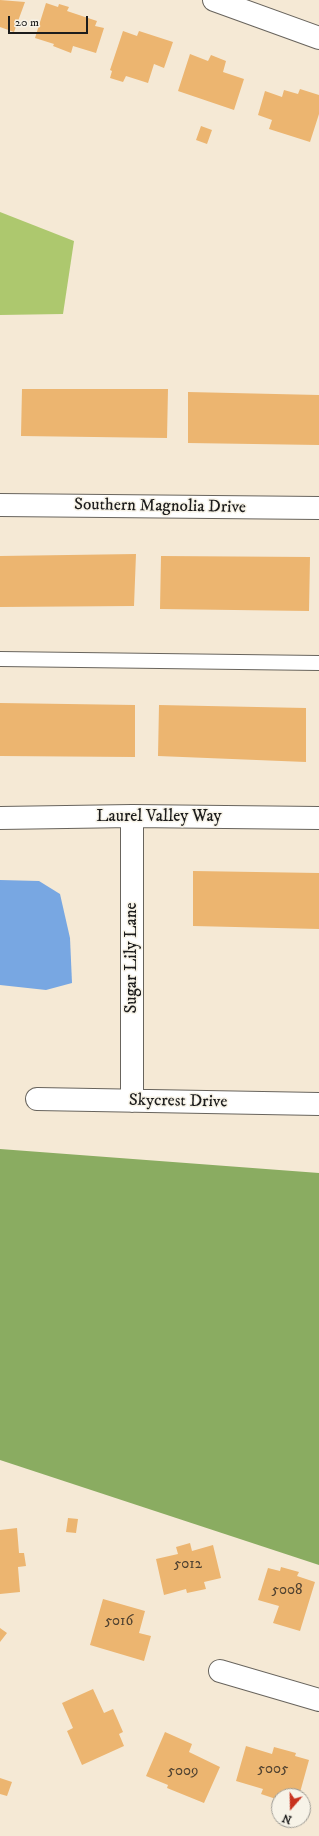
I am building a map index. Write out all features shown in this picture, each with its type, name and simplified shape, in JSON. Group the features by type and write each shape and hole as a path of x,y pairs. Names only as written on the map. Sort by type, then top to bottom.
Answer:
{"street":[{"path":"214,0 319,38"},
{"name":"Southern Magnolia Drive","path":"0,505 319,508"},
{"name":"Laurel Valley Way","path":"0,818 132,816 319,818"},
{"name":"Sugar Lily Lane","path":"132,816 132,1101"},
{"name":"Skycrest Drive","path":"38,1099 319,1104"},
{"path":"220,1671 319,1700"}],"lane":[{"path":"0,659 319,663"}],"green space":[{"path":"0,212 74,241 63,314 0,315"},
{"path":"0,1149 319,1173 319,1565 0,1460"}],"water":[{"path":"0,880 39,881 60,894 70,938 72,983 46,990 0,985"}],"building":[{"path":"0,0 25,2 14,32 0,27"},
{"path":"46,3 58,7 59,4 69,7 67,11 97,21 95,26 104,28 96,53 73,46 71,53 53,46 54,44 35,38"},
{"path":"123,31 137,36 139,31 173,42 164,68 154,64 148,83 126,76 123,82 110,78 112,71 110,70"},
{"path":"190,54 208,61 211,55 226,61 223,72 244,79 234,110 178,91"},
{"path":"300,89 319,95 319,114 310,142 269,129 272,120 258,115 265,91 282,97 284,90 298,94"},
{"path":"201,126 212,130 207,144 196,140"},
{"path":"22,389 168,389 167,438 21,436"},
{"path":"188,392 319,395 319,445 188,443"},
{"path":"136,554 134,606 0,607 0,556"},
{"path":"161,556 310,557 309,611 160,609"},
{"path":"0,703 135,705 135,757 0,756"},
{"path":"159,705 306,708 306,762 158,756"},
{"path":"193,871 319,873 319,929 193,926"},
{"path":"68,1518 78,1519 76,1533 66,1532"},
{"path":"17,1528 19,1553 24,1553 26,1566 18,1567 20,1592 0,1594 0,1530"},
{"path":"190,1543 192,1551 213,1545 221,1578 204,1582 206,1589 187,1593 186,1589 164,1595 156,1559 178,1554 176,1547"},
{"path":"281,1567 299,1572 297,1576 315,1582 300,1631 273,1623 279,1606 258,1600 268,1568 280,1571"},
{"path":"103,1599 145,1611 139,1633 151,1636 144,1661 90,1645"},
{"path":"0,1628 7,1633 0,1642"},
{"path":"93,1689 104,1713 113,1709 123,1732 119,1734 124,1746 82,1765 67,1731 73,1728 62,1703"},
{"path":"165,1732 192,1744 189,1752 220,1767 204,1803 167,1788 168,1785 146,1776"},
{"path":"246,1746 272,1754 274,1747 296,1753 295,1756 309,1760 301,1788 271,1788 271,1797 261,1794 263,1789 236,1781"},
{"path":"0,1778 12,1782 7,1796 0,1794"}]}
